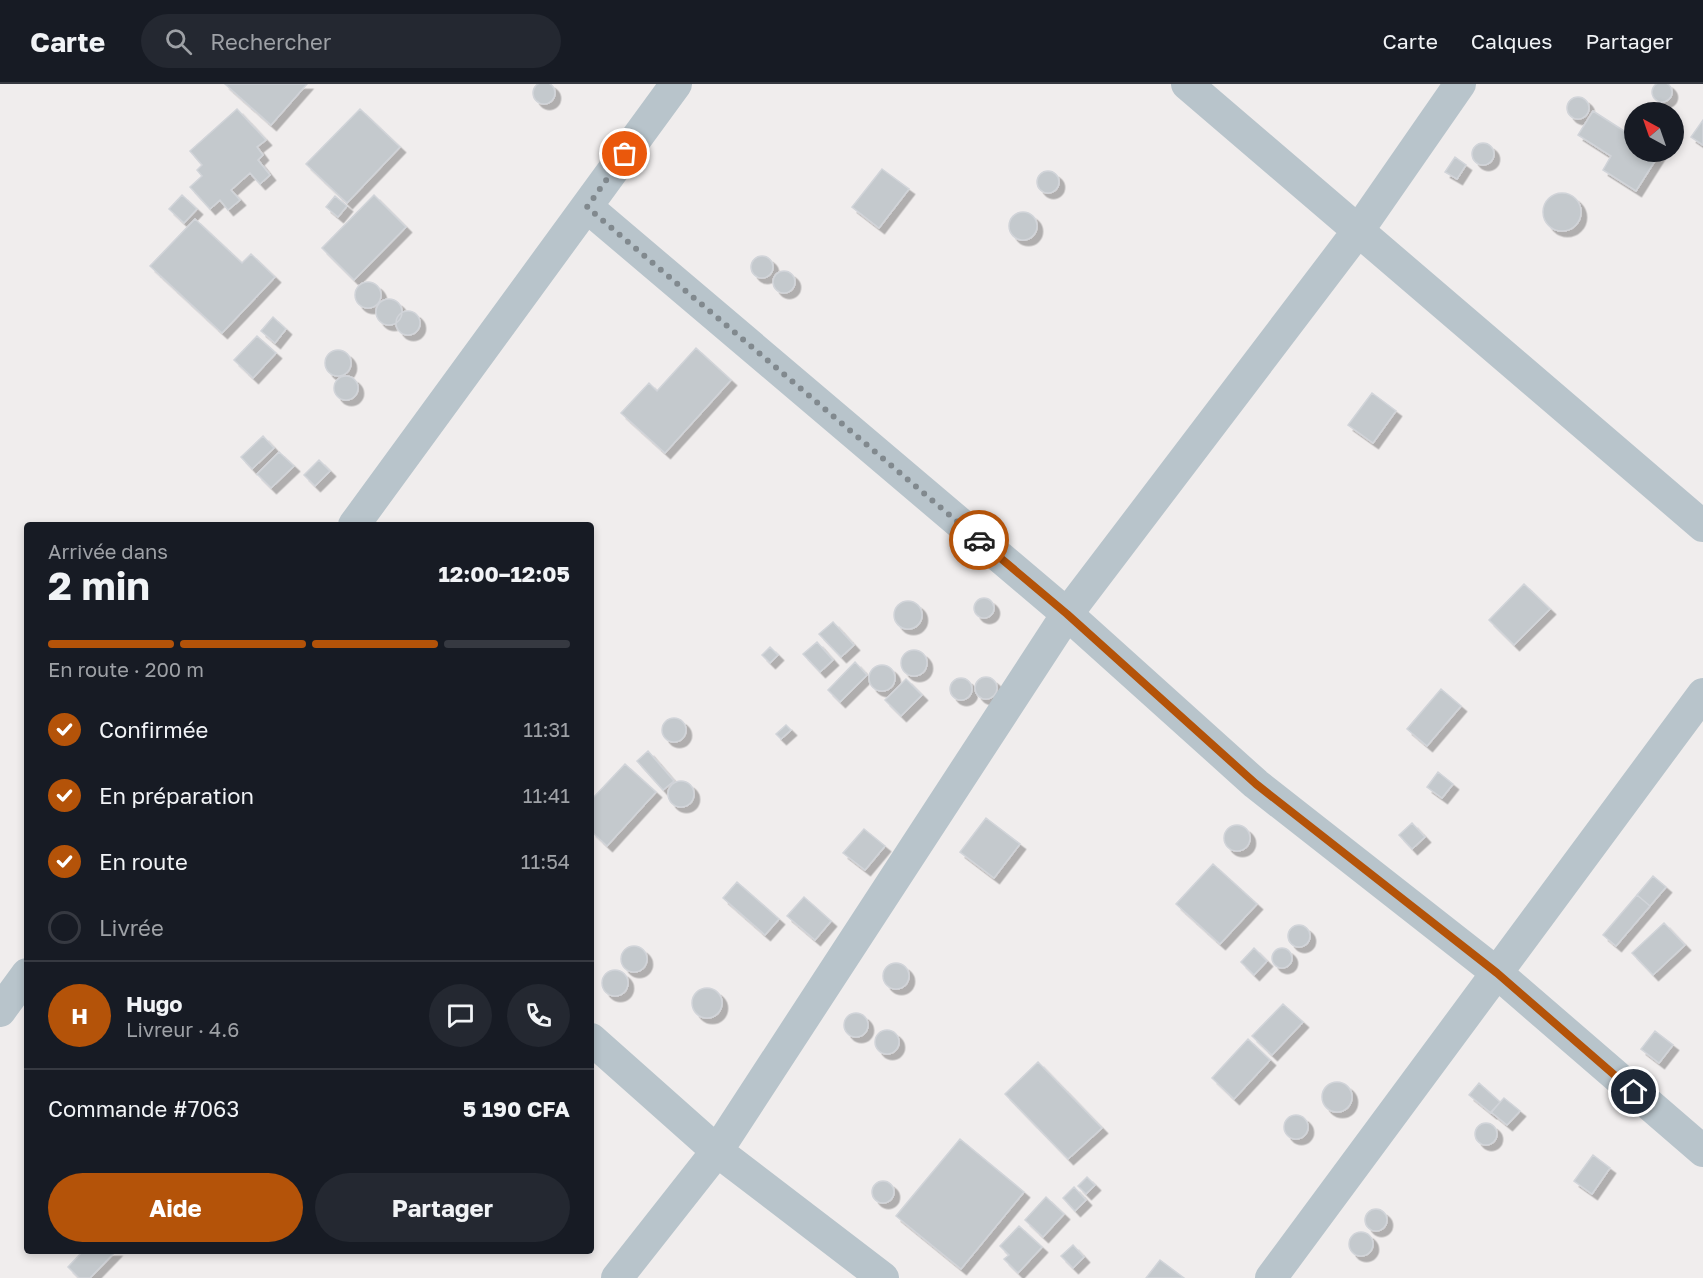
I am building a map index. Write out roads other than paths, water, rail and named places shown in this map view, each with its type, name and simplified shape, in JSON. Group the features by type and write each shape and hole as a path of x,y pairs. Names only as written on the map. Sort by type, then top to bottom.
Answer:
{"street":[{"path":"356,522 676,84"},
{"path":"1187,84 1703,526"},
{"path":"617,1278 717,1151 1067,614 1358,231 1460,84"},
{"path":"587,207 1067,614 1256,784 1497,973 1703,1151"},
{"path":"1271,1278 1703,694"},
{"path":"0,1011 24,978"},
{"path":"594,1042 717,1151 883,1278"}]}
